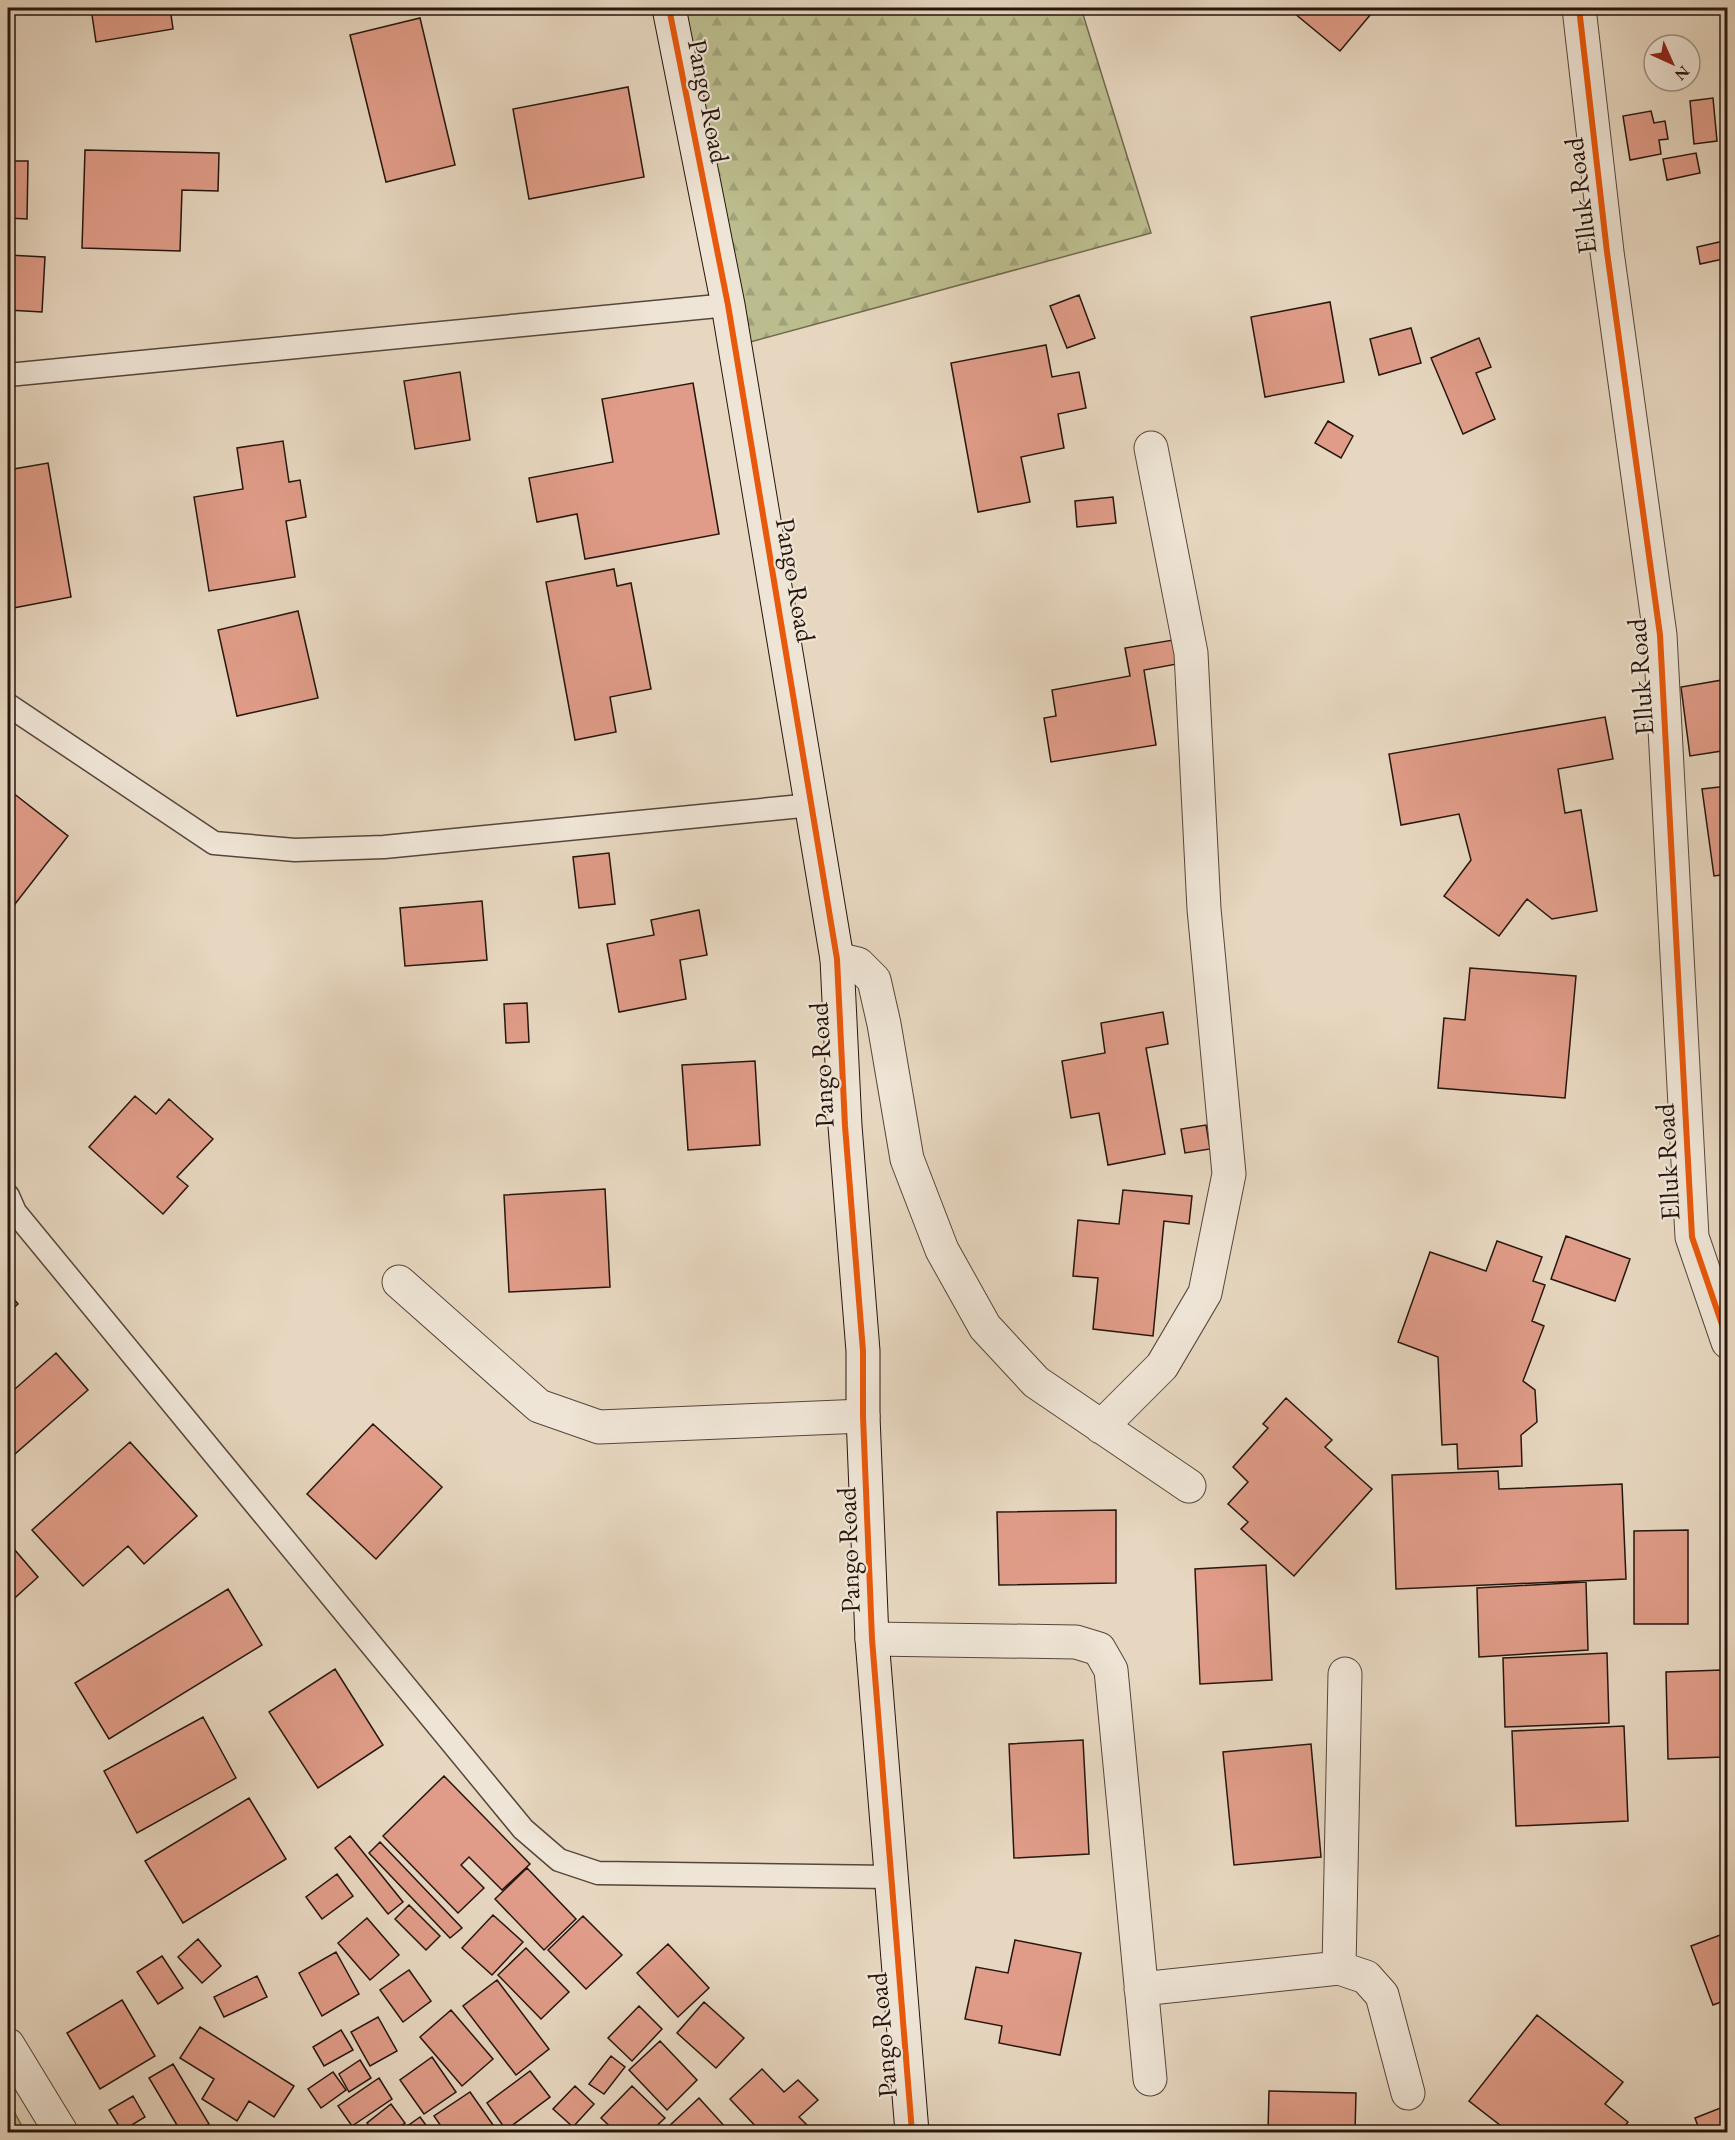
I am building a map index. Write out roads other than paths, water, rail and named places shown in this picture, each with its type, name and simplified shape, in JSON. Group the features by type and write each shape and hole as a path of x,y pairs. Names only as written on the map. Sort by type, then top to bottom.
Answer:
{"street":[{"name":"Pango Road","path":"669,8 728,305 837,958 845,1126 863,1351 863,1416 872,1639 912,2133"},
{"name":"Elluk Road","path":"1579,8 1607,252 1660,635 1692,1238 1728,1342"},
{"path":"1101,1427 1162,1366 1204,1293 1229,1174 1204,909 1191,653 1151,448"},
{"path":"837,958 858,964 874,980 884,1024 907,1159 947,1260 985,1327 1036,1382 1189,1486"},
{"path":"399,1282 539,1406 599,1427 863,1416"},
{"path":"872,1639 1077,1642 1099,1649 1111,1670 1150,2079"},
{"path":"1339,1968 1345,1674"},
{"path":"1141,1989 1339,1968 1366,1977 1382,1995 1408,2093"},
{"path":"8,2045 61,2133"}],"lane":[{"path":"8,375 728,305"},
{"path":"8,705 214,843 295,850 384,847 812,805"},
{"path":"8,1196 15,1212 523,1829 559,1860 598,1873 890,1877"}]}
